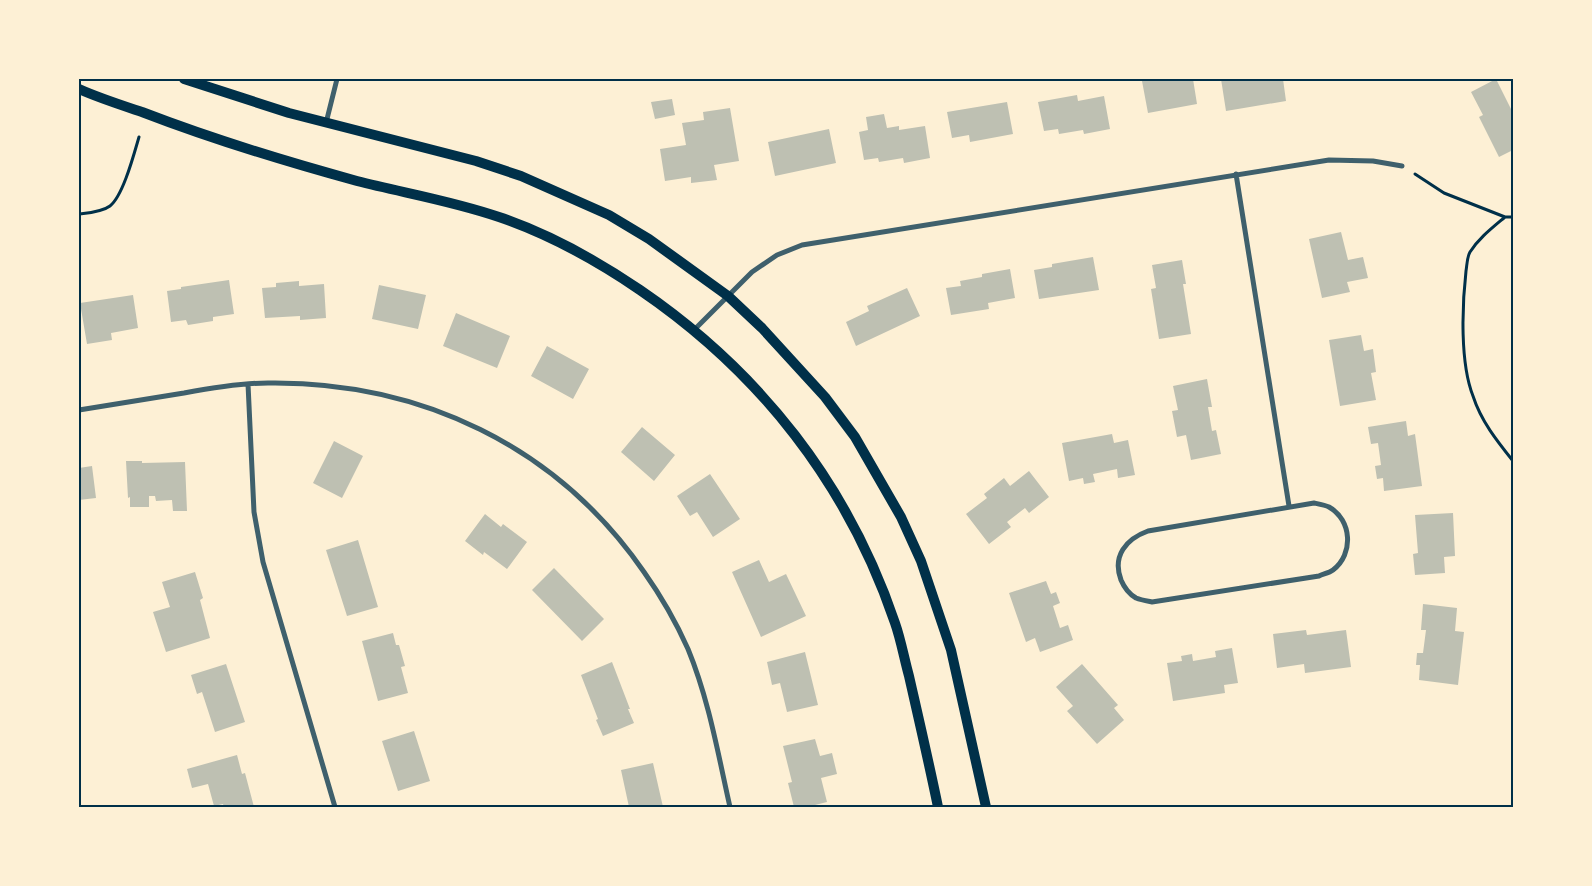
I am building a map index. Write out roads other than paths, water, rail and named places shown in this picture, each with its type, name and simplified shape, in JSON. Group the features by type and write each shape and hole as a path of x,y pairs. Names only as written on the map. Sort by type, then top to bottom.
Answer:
{"main road":[{"path":"184,79 288,113 476,161 530,179 608,215 649,239 728,296 762,328 824,397 855,437 901,517 921,561 952,650 986,807"},
{"path":"79,89 173,124 264,154 358,181 453,203 501,218 545,236 589,258 672,312 694,330 744,376 776,411 813,458 834,490 858,534 896,624 938,807"}],"street":[{"path":"326,123 337,79"},
{"path":"694,330 752,272 777,255 802,246 1328,160 1373,161 1402,166"},
{"path":"1236,174 1289,506"},
{"path":"248,384 254,512 263,562 335,807"},
{"path":"79,410 248,384 322,384 368,391 422,405 474,426 522,453 563,482 590,506 627,548 660,595 683,639 707,703 730,807"},
{"path":"1314,503 1329,507 1340,516 1347,531 1348,546 1343,559 1333,570 1319,576 1152,602 1136,598 1124,587 1118,572 1119,557 1125,544 1136,535 1148,531 1289,506 1314,503"}]}
